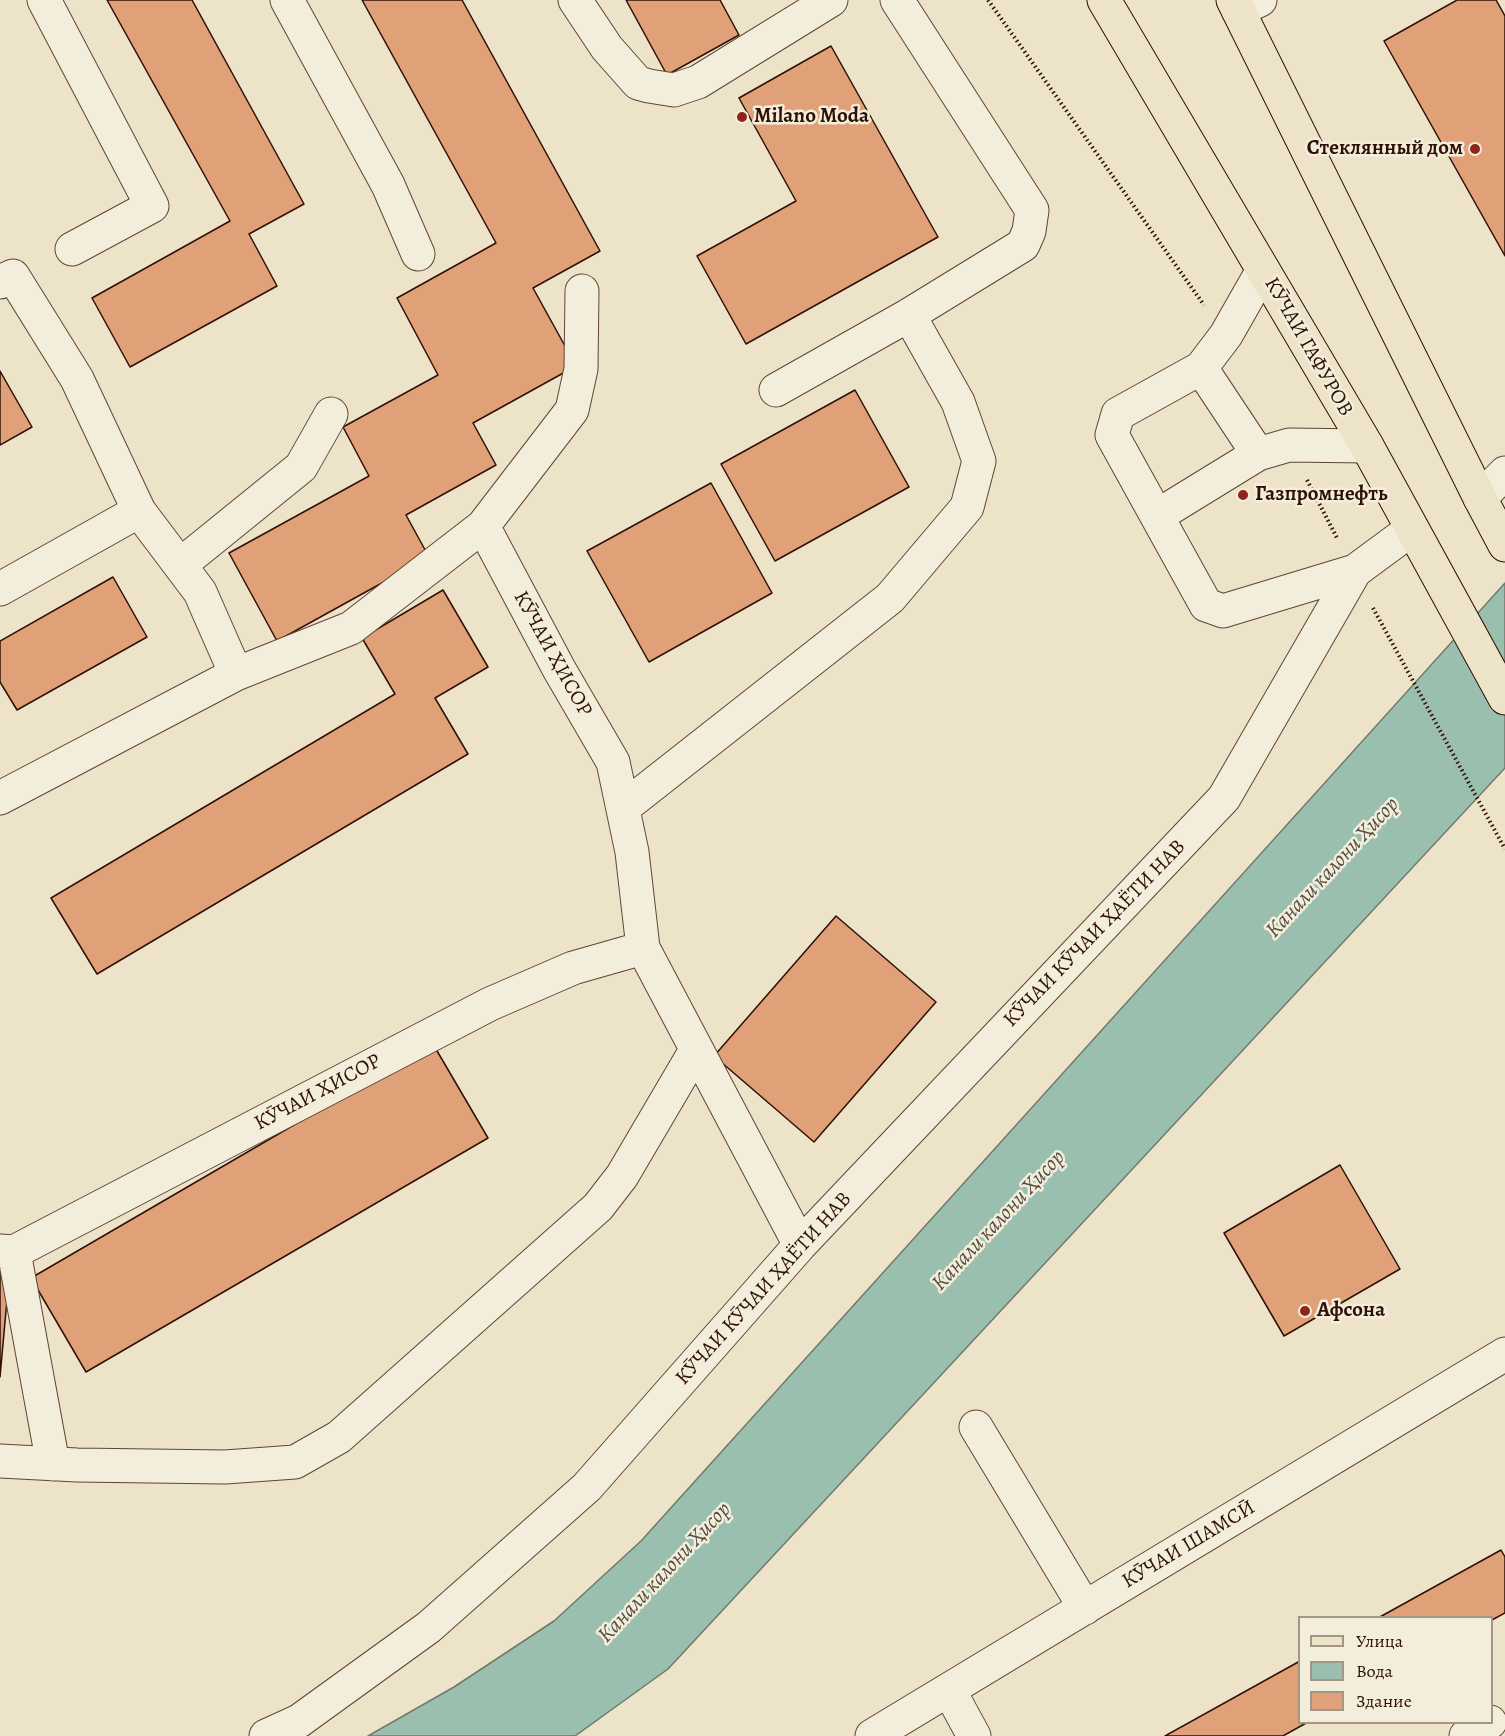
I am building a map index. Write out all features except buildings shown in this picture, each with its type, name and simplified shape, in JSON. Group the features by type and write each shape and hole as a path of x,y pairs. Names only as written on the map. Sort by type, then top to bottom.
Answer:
{"main road":[{"name":"КӮЧАИ ГАФУРОВ","path":"1104,0 1367,447 1505,698"},
{"path":"1243,3 1484,506 1505,545"}],"street":[{"path":"44,0 152,206 72,249"},
{"path":"287,0 388,185 418,254"},
{"path":"575,0 607,48 638,83 674,90 698,82 831,0"},
{"path":"776,390 909,315 1023,245 1029,231 1032,210 897,0"},
{"path":"1263,270 1226,335 1201,368 1118,414 1112,435 1206,605 1223,611 1355,572 1418,540"},
{"path":"0,282 13,276 77,379 139,511 200,592 236,674"},
{"path":"0,798 236,674 351,628 483,526 572,410 581,369 582,291"},
{"path":"623,808 890,598 966,507 979,461 958,402 909,315"},
{"path":"1201,368 1274,449"},
{"path":"180,565 301,467 331,414"},
{"path":"1157,516 1274,449 1367,447"},
{"path":"1484,506 1505,473"},
{"path":"0,589 139,511"},
{"name":"КӮЧАИ ҲИСОР","path":"483,526 559,669 613,762 632,852 643,948 800,1245"},
{"name":"КӮЧАИ КӮЧАИ ҲАЁТИ НАВ","path":"266,1736 299,1721 429,1627 586,1487 800,1245 1224,798 1355,572"},
{"name":"КӮЧАИ ҲИСОР","path":"7,1251 490,1004 573,968 643,948"},
{"path":"0,1461 225,1467 296,1462 339,1437 598,1207 622,1176 696,1050"},
{"path":"7,1251 53,1464"},
{"name":"КӮЧАИ ШАМСӢ","path":"872,1736 1505,1354"},
{"path":"976,1426 1085,1608"},
{"path":"949,1690 974,1736"},
{"path":"1466,1736 1487,1724"}],"path":[{"path":"988,0 1226,335"},
{"path":"1274,449 1355,572 1505,849"}],"water":[{"name":"Канали калони Ҳисор","path":"1505,583 1505,768 668,1669 575,1736 368,1736 454,1687 554,1621 641,1541"}],"place":[{"name":"Milano Moda","path":"742,117"},
{"name":"Стеклянный дом","path":"1475,149"},
{"name":"Газпромнефть","path":"1243,495"},
{"name":"Афсона","path":"1305,1311"}]}
